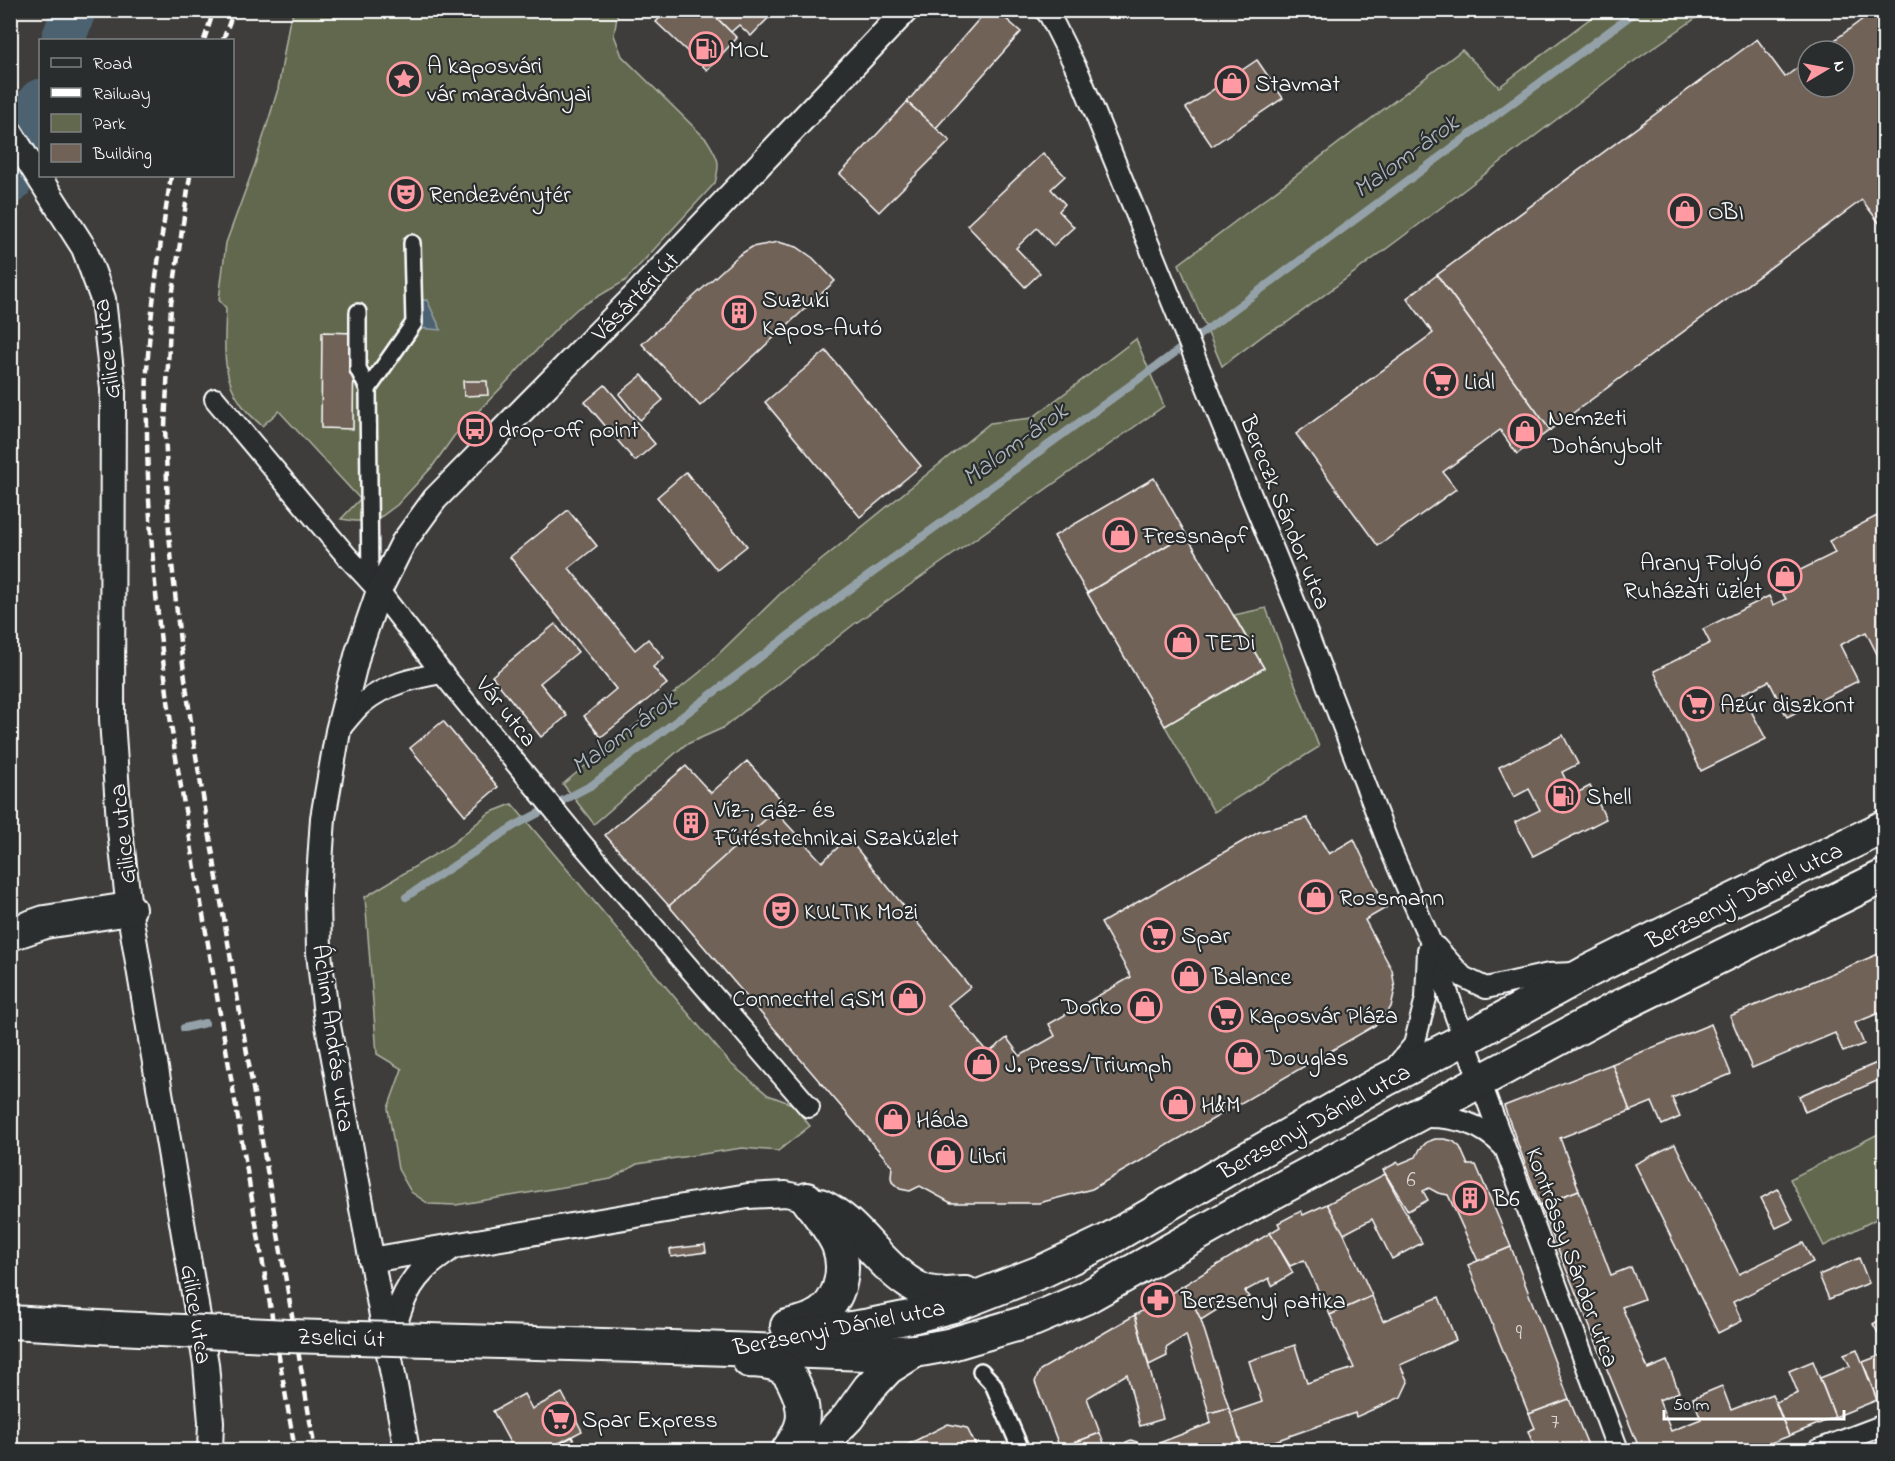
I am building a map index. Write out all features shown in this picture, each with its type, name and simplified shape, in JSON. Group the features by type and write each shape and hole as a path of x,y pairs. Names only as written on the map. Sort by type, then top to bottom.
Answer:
{"main road":[{"name":"Berzsenyi Dániel utca","path":"712,1348 870,1326 915,1316 953,1306 1043,1271 1106,1241 1385,1080 1466,1040 1587,972 1884,826"},
{"name":"Berzsenyi Dániel utca","path":"671,1347 867,1354 915,1352 948,1345 1033,1320 1085,1298 1250,1205 1618,1007 1884,876"},
{"path":"10,934 45,922 129,909"},
{"path":"807,1199 827,1208 844,1220 869,1244 885,1264 922,1291 946,1295 997,1290"},
{"path":"788,1450 801,1429 804,1416 794,1382 785,1370 770,1362 726,1359 712,1348 725,1335 778,1328 807,1321 825,1310 834,1296 842,1278 842,1260 834,1238 807,1199"},
{"path":"10,1312 48,1325"},
{"name":"Zselici út","path":"10,1322 288,1336 671,1347"},
{"path":"10,1336 48,1325"},
{"path":"811,1450 824,1442 848,1417 869,1388 888,1368 915,1352"}],"street":[{"name":"Vásártéri út","path":"375,586 435,499 638,294 906,10"},
{"name":"Bereczk Sándor utca","path":"1045,10 1080,75 1302,620 1392,853 1429,938 1466,1040"},
{"name":"Gilice utca","path":"10,132 84,248 103,299 113,389 112,719 119,822 129,909 206,1364 211,1422 210,1450"},
{"path":"368,389 414,323 412,243"},
{"path":"358,312 358,369 368,389 375,586"},
{"name":"Vár utca","path":"215,399 345,554 375,586 442,673 544,797 809,1107"},
{"name":"Áchim András utca","path":"375,586 338,731 323,818 318,893 319,953 326,1015 407,1450"},
{"path":"338,731 362,703 387,687 414,678 442,673"},
{"path":"1429,938 1463,977 1486,988 1549,974 1587,972"},
{"path":"1385,1080 1414,1045 1426,998 1429,938"},
{"name":"Kontrássy Sándor utca","path":"1466,1040 1618,1450"},
{"path":"1413,1117 1458,1118 1494,1137 1505,1149"},
{"path":"371,1260 748,1196 786,1194 807,1199"},
{"path":"388,1349 396,1317 407,1291 422,1270 451,1248"},
{"path":"981,1371 993,1384 1021,1450"},
{"path":"1818,1450 1884,1425"}],"green space":[{"path":"294,11 618,11 614,35 622,56 707,140 717,160 718,170 715,183 625,281 578,308 564,321 454,436 432,467 397,505 382,516 370,521 341,519 360,499 279,411 262,426 251,416 235,394 225,358 226,308 219,300 226,243 255,164 278,89 289,24"},
{"path":"1600,11 1706,11 1620,71 1285,324 1268,332 1222,366 1179,264 1462,50 1499,87"},
{"path":"1136,339 1164,406 853,625 723,728 685,745 594,824 563,784 700,672 782,592 990,423 1032,418"},
{"path":"1266,608 1319,747 1214,812 1165,726 1264,668 1234,615"},
{"path":"512,804 730,1063 768,1095 792,1104 810,1126 778,1151 742,1148 637,1164 611,1179 456,1205 429,1204 411,1192 398,1169 388,1108 402,1069 377,1054 365,897 452,844 489,813"},
{"path":"1884,1131 1884,1215 1824,1246 1790,1179"}],"water":[{"path":"427,300 441,330 418,328 417,301"}],"building":[{"path":"667,10 709,10 737,38 707,70 656,22"},
{"path":"709,10 776,10 751,36 739,25 731,32"},
{"path":"987,10 996,10 1021,32 936,128 907,102"},
{"name":"OBI","path":"1875,10 1884,10 1884,222 1881,225 1862,200 1550,430 1437,275 1757,39 1785,77 1796,69 1796,99 1856,99 1856,39 1836,39"},
{"path":"1257,60 1283,98 1212,146 1186,108"},
{"path":"907,102 950,141 879,212 840,174"},
{"path":"1043,153 1065,176 1051,189 1065,204 1059,211 1074,227 1053,246 1037,228 1016,248 1040,273 1025,287 967,225"},
{"path":"397,186 418,186 418,200 397,200"},
{"name":"Suzuki Kapos-Autó","path":"778,242 797,247 813,258 835,281 700,406 642,344 739,255 752,247"},
{"name":"Lidl","path":"1437,275 1550,430 1517,454 1500,430 1443,472 1456,489 1378,546 1296,434 1433,333 1407,298"},
{"path":"322,332 354,333 353,429 321,428"},
{"path":"826,351 921,466 860,517 765,402"},
{"path":"642,375 663,400 640,420 619,394"},
{"path":"463,381 487,381 488,395 464,396"},
{"path":"605,385 655,444 635,461 585,402"},
{"path":"686,472 747,546 717,570 657,497"},
{"name":"Fressnapf","path":"1154,478 1186,534 1087,593 1054,536"},
{"path":"568,510 597,546 569,568 635,650 648,639 664,658 653,667 667,684 601,737 584,716 616,689 510,557"},
{"path":"1877,516 1884,532 1884,668 1866,632 1840,645 1858,681 1787,717 1769,681 1742,694 1766,739 1701,771 1654,671 1710,643 1703,629 1769,596 1773,605 1786,599 1776,582 1835,553 1829,541"},
{"name":"TEDi","path":"1186,534 1264,668 1165,726 1087,593"},
{"path":"555,624 578,652 540,683 567,716 541,737 492,676"},
{"path":"443,721 498,787 465,815 410,748"},
{"name":"Shell","path":"1563,735 1578,764 1562,772 1573,795 1590,786 1606,819 1533,856 1515,822 1540,810 1529,789 1514,797 1499,767"},
{"name":"Víz-, Gáz- és Fűtéstechnikai Szaküzlet","path":"747,761 785,804 669,906 605,835 686,766 711,793"},
{"name":"Kaposvár Pláza","path":"775,811 822,862 848,838 970,987 948,1005 988,1053 1007,1038 1020,1056 1055,1036 1049,1024 1131,977 1101,923 1259,832 1307,818 1329,854 1354,839 1386,908 1365,920 1392,970 1395,989 1391,1007 1381,1022 1092,1189 1039,1203 951,1203 920,1186 910,1191 900,1189 892,1182 892,1166 669,906"},
{"path":"1883,952 1884,1011 1855,1023 1864,1044 1843,1052 1835,1033 1752,1068 1730,1016"},
{"path":"1711,1024 1731,1074 1672,1098 1680,1117 1662,1125 1652,1102 1630,1111 1612,1064"},
{"path":"1884,1060 1884,1078 1805,1112 1799,1096"},
{"path":"1612,1064 1630,1111 1560,1138 1579,1190 1540,1205 1504,1106"},
{"name":"B6","path":"1435,1139 1453,1141 1460,1147 1468,1165 1476,1165 1511,1247 1478,1261 1448,1195 1429,1188 1423,1191 1428,1200 1408,1211 1383,1170 1398,1162 1399,1164 1416,1157 1427,1142"},
{"path":"1675,1144 1739,1274 1803,1243 1813,1262 1733,1302 1742,1321 1718,1333 1635,1164"},
{"path":"1385,1174 1422,1243 1392,1259 1372,1219 1344,1234 1327,1204"},
{"path":"1778,1189 1793,1220 1776,1228 1761,1198"},
{"path":"1579,1190 1611,1275 1631,1267 1644,1299 1622,1307 1648,1369 1667,1361 1679,1392 1659,1400 1671,1431 1701,1419 1693,1398 1722,1386 1731,1410 1772,1394 1789,1436 1752,1450 1640,1450 1540,1205"},
{"path":"1327,1204 1344,1234 1372,1296 1330,1315 1304,1260 1290,1266 1270,1233 1280,1227 1278,1223 1301,1211 1303,1215"},
{"path":"1270,1233 1293,1273 1272,1286 1269,1278 1245,1291 1249,1297 1229,1309 1226,1304 1201,1320 1184,1285"},
{"path":"705,1245 706,1252 671,1257 670,1249"},
{"path":"1511,1247 1569,1399 1529,1414 1468,1265"},
{"path":"1859,1258 1869,1283 1829,1299 1819,1275"},
{"path":"1184,1285 1201,1320 1229,1408 1209,1413 1186,1335 1166,1348 1167,1356 1149,1365 1135,1315"},
{"path":"1372,1296 1383,1321 1439,1297 1456,1340 1400,1365 1408,1382 1401,1397 1356,1417 1355,1413 1249,1450 1243,1450 1230,1413 1262,1402 1249,1361 1295,1345 1307,1383 1354,1368 1330,1315"},
{"path":"1135,1315 1163,1419 1140,1426 1127,1374 1087,1398 1100,1433 1060,1448 1035,1382 1040,1370"},
{"path":"1884,1317 1884,1343 1873,1324"},
{"path":"1857,1349 1877,1400 1835,1417 1820,1378 1850,1366 1844,1354"},
{"path":"1884,1354 1884,1397 1877,1400 1863,1362"},
{"path":"1813,1361 1835,1417 1789,1436 1776,1402 1798,1393 1789,1371"},
{"path":"562,1393 582,1431 546,1450 514,1450 493,1411 524,1394 532,1409"},
{"path":"1569,1399 1590,1450 1528,1450 1534,1447 1528,1431 1535,1428 1529,1414"},
{"path":"1229,1408 1243,1450 1141,1450 1211,1423 1209,1413"},
{"path":"948,1424 967,1428 978,1450 897,1450"},
{"path":"1100,1433 1107,1450 1061,1450 1060,1448"},
{"path":"572,1437 579,1450 546,1450"},
{"path":"1131,1440 1137,1442 1141,1450 1125,1450 1124,1447 1126,1442"}],"waterway":[{"path":"63,39 74,10"},
{"name":"Malom-árok","path":"406,897 514,826 592,785 834,601 1213,325 1638,10"},
{"path":"10,182 39,104"},
{"name":"Malom-árok","path":"184,1028 205,1023"}],"railway":[{"path":"204,39 214,10"},
{"path":"223,39 234,10"},
{"path":"171,177 154,296 147,370 148,473 156,590 174,746 295,1450"},
{"path":"190,177 171,304 165,426 169,534 180,642 194,744 315,1450"}],"place":[{"name":"MOL","path":"706,49"},
{"name":"A kaposvári vár maradványai","path":"404,79"},
{"name":"Stavmat","path":"1232,83"},
{"name":"Rendezvénytér","path":"406,194"},
{"name":"OBI","path":"1685,211"},
{"name":"Suzuki Kapos-Autó","path":"739,313"},
{"name":"Lidl","path":"1441,381"},
{"name":"drop-off point","path":"475,429"},
{"name":"Nemzeti Dohánybolt","path":"1525,431"},
{"name":"Fressnapf","path":"1120,535"},
{"name":"Arany Folyó Ruházati üzlet","path":"1785,576"},
{"name":"TEDi","path":"1182,642"},
{"name":"Azúr diszkont","path":"1697,704"},
{"name":"Shell","path":"1563,796"},
{"name":"Víz-, Gáz- és Fűtéstechnikai Szaküzlet","path":"691,823"},
{"name":"Rossmann","path":"1316,897"},
{"name":"KULTIK Mozi","path":"781,911"},
{"name":"Spar","path":"1158,935"},
{"name":"Balance","path":"1189,976"},
{"name":"Connecttel GSM","path":"908,998"},
{"name":"Dorko","path":"1145,1006"},
{"name":"Kaposvár Pláza","path":"1226,1015"},
{"name":"Douglas","path":"1243,1057"},
{"name":"J. Press/Triumph","path":"982,1064"},
{"name":"H&M","path":"1178,1104"},
{"name":"Háda","path":"893,1119"},
{"name":"Libri","path":"946,1155"},
{"name":"B6","path":"1470,1198"},
{"name":"Berzsenyi patika","path":"1158,1300"},
{"name":"Spar Express","path":"559,1419"}]}
